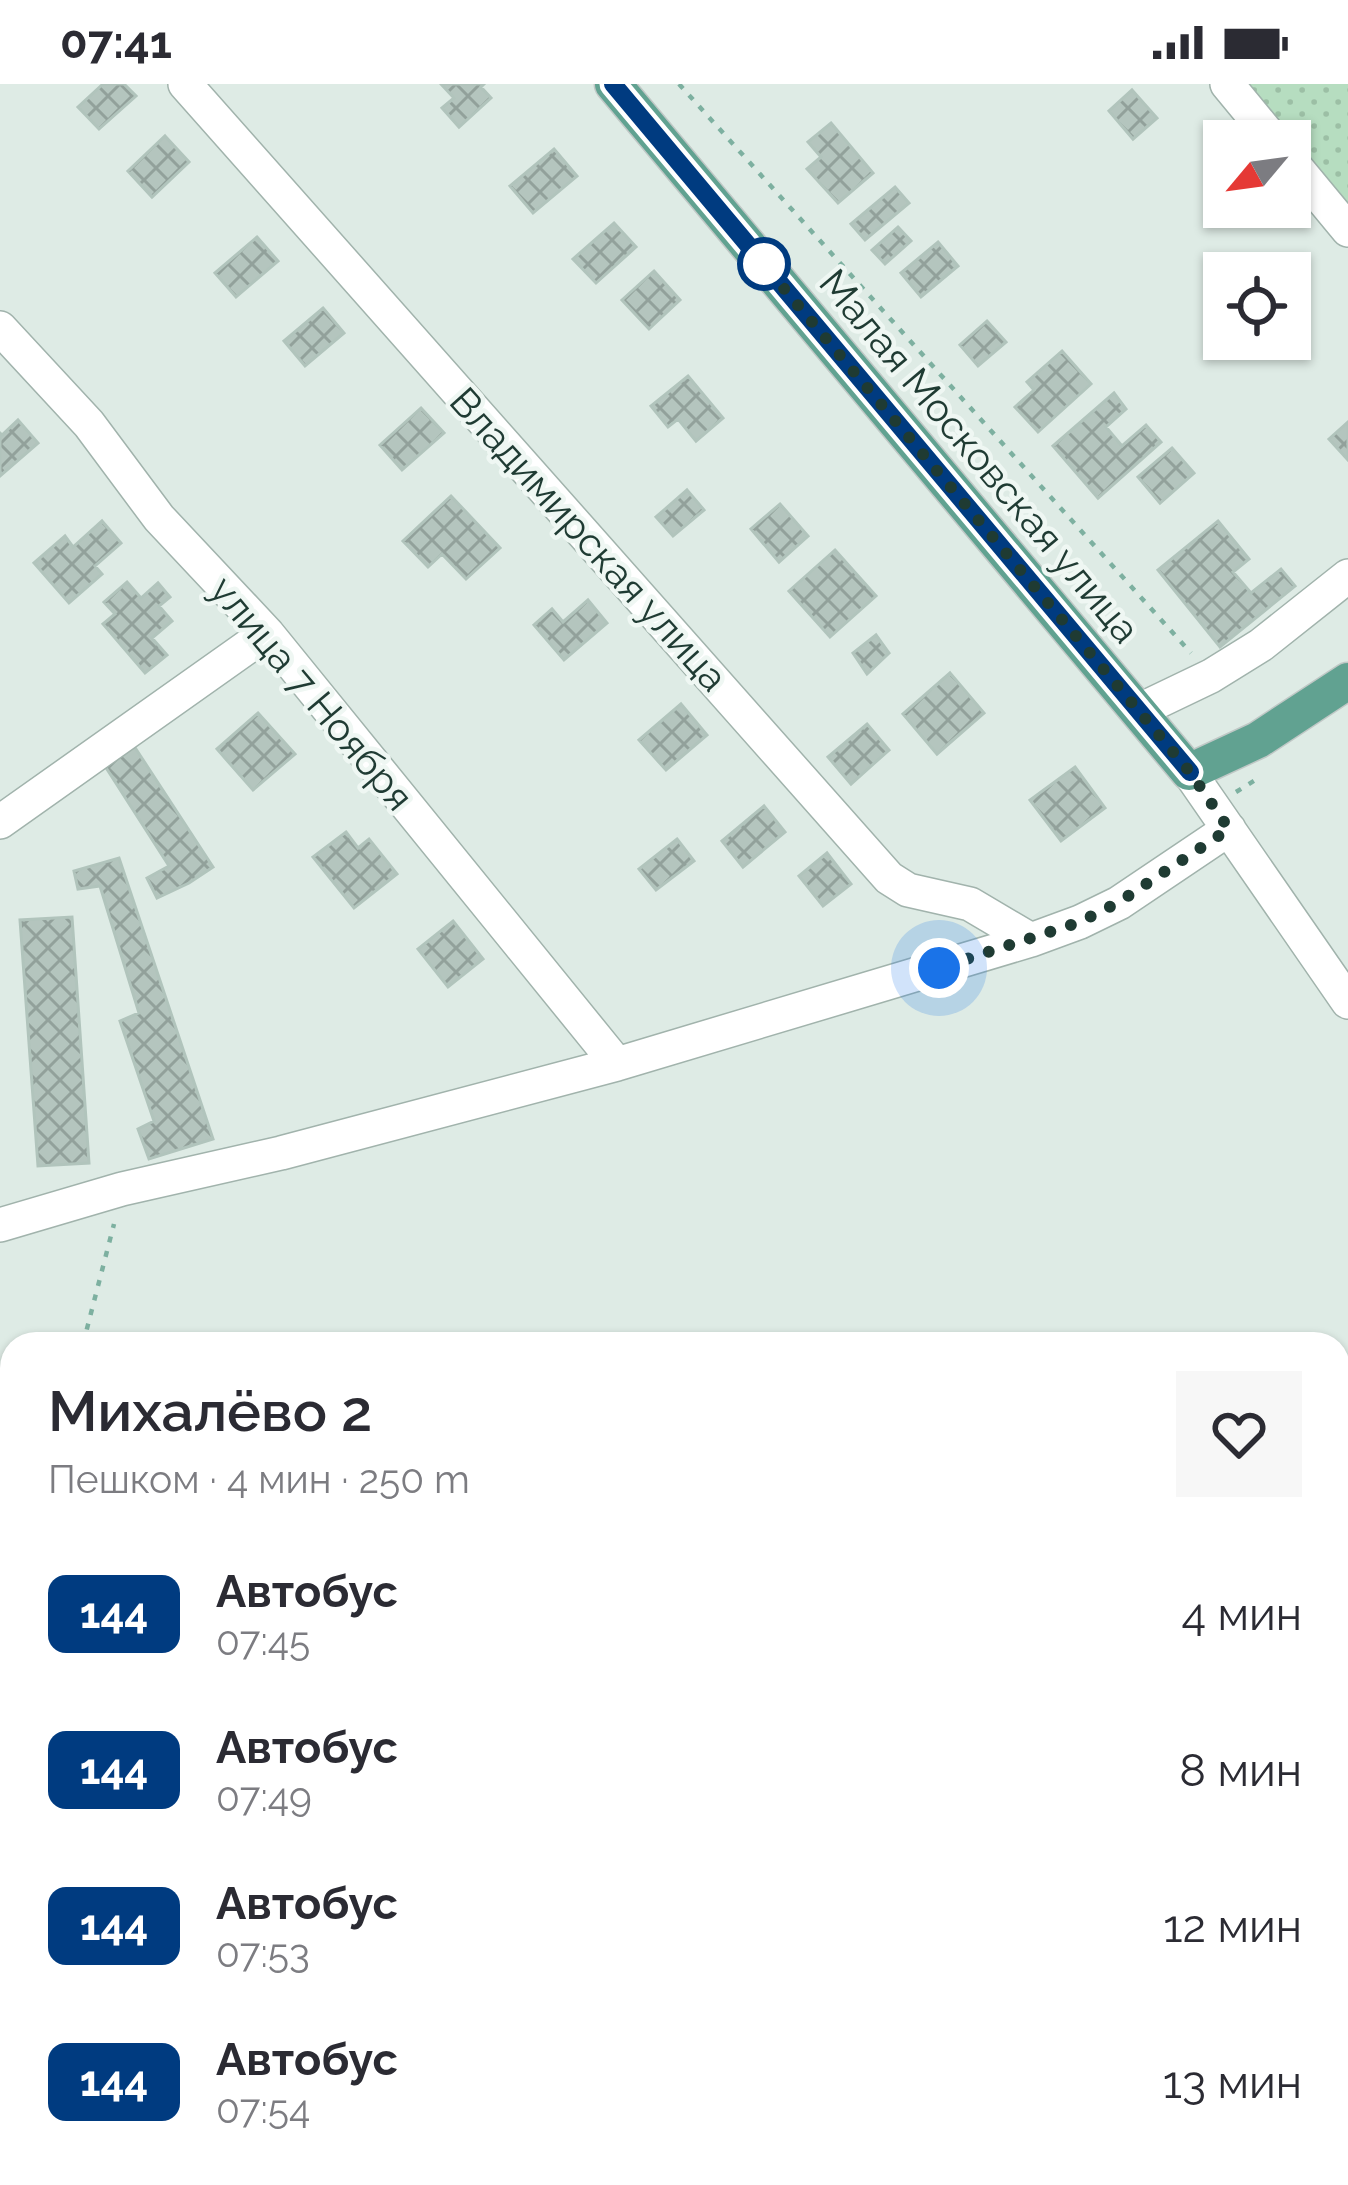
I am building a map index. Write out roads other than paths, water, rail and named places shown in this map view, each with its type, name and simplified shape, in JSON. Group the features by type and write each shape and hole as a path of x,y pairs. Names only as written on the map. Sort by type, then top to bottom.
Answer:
{"main road":[{"name":"Малая Московская улица","path":"613,84 1190,772"},
{"path":"1190,772 1258,740 1348,681"}],"street":[{"name":"Владимирская улица","path":"185,84 889,878 908,890 970,904 1031,940"},
{"path":"1227,84 1257,120"},
{"path":"1311,185 1348,230"},
{"name":"улица 7 Ноября","path":"0,328 88,424 159,518 267,633 617,1064"},
{"path":"1138,711 1261,645 1348,576"},
{"path":"0,822 267,633"},
{"path":"1190,772 1348,1002"},
{"path":"0,1225 122,1189 281,1153 617,1064 1031,940 1119,902 1229,829"}]}
